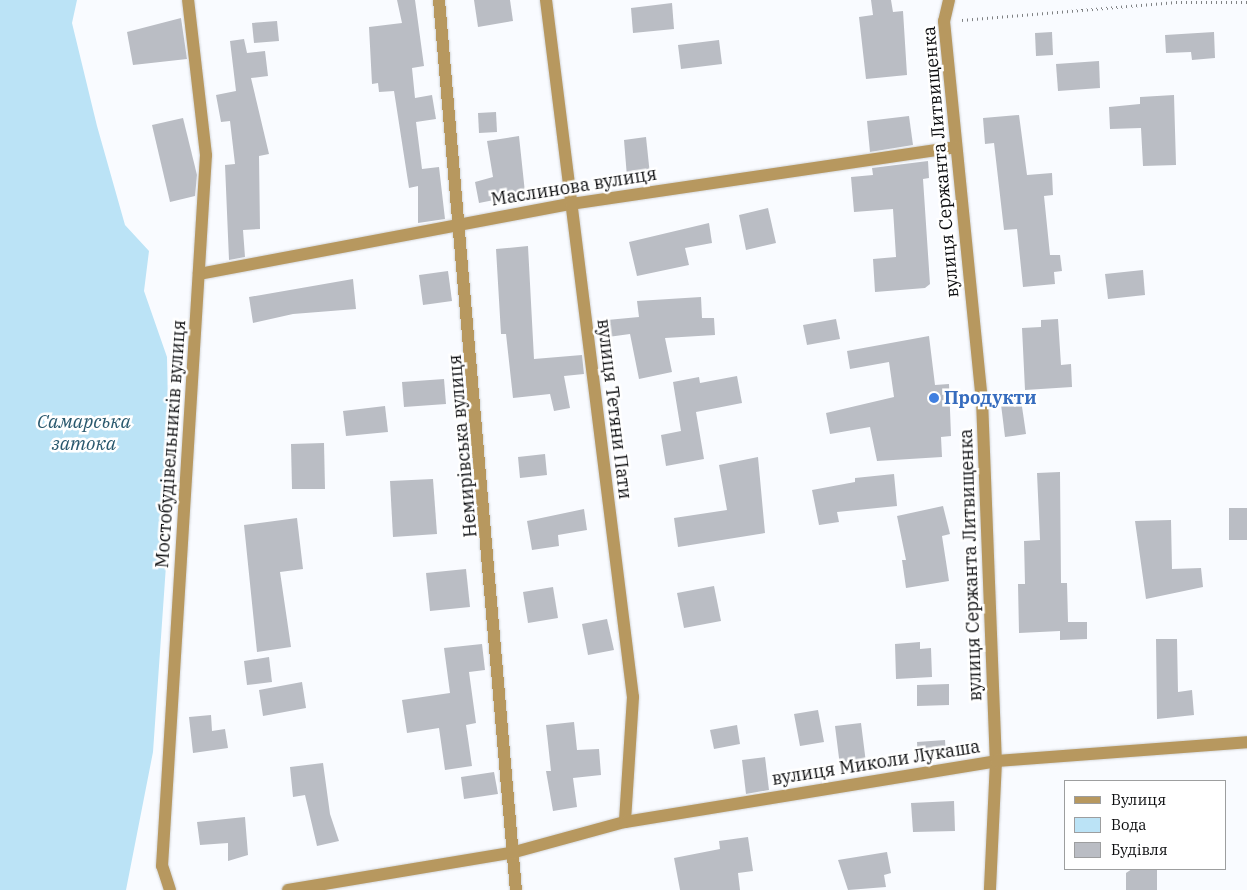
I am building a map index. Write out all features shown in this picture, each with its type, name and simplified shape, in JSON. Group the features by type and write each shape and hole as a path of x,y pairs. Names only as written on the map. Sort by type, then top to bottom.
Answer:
{"street":[{"name":"Мостобудівельників вулиця","path":"170,890 162,866 206,155 188,0"},
{"name":"Немирівська вулиця","path":"439,0 461,223 515,852 516,890"},
{"name":"вулиця Тетяни Пати","path":"546,0 633,697 625,822"},
{"name":"вулиця Сержанта Литвищенка","path":"948,0 944,22 982,400 996,761 990,890"},
{"name":"Маслинова вулиця","path":"200,274 461,223 571,204 956,147"},
{"name":"вулиця Миколи Лукаша","path":"515,852 625,822 996,761 1247,742"},
{"path":"288,890 515,852"}],"path":[{"path":"944,22 1176,2 1247,2"}],"water":[{"name":"Самарська затока","path":"0,0 77,0 72,23 97,126 125,225 149,251 144,291 167,357 170,508 153,752 126,890 0,890"}],"building":[{"path":"397,0 415,0 424,66 412,68 415,98 432,95 436,119 416,122 422,169 439,167 445,219 418,223 418,186 409,188 394,91 379,92 378,83 372,84 369,27 402,23"},
{"path":"474,0 510,0 513,21 478,27"},
{"path":"871,0 891,0 893,12 903,11 907,75 866,79 859,17 873,15"},
{"path":"672,3 674,29 633,33 631,8"},
{"path":"181,18 187,59 133,65 127,32"},
{"path":"277,21 279,41 254,43 252,23"},
{"path":"1052,32 1053,55 1036,56 1035,33"},
{"path":"1214,32 1215,58 1192,60 1191,52 1166,53 1165,35"},
{"path":"244,39 247,53 265,51 268,76 251,78 269,154 259,156 260,229 243,230 245,257 229,260 225,165 235,164 230,121 221,122 216,95 236,91 230,41"},
{"path":"719,40 722,64 681,69 678,45"},
{"path":"1099,61 1100,88 1058,91 1056,64"},
{"path":"1174,95 1176,165 1143,166 1141,128 1110,129 1109,107 1140,104 1140,97"},
{"path":"496,112 497,132 479,133 478,113"},
{"path":"1019,115 1027,175 1052,173 1053,195 1044,196 1050,255 1060,255 1062,271 1054,272 1055,284 1023,287 1017,229 1004,230 994,143 985,144 983,118"},
{"path":"909,116 913,145 870,152 867,121"},
{"path":"183,118 197,175 195,196 170,202 152,125"},
{"path":"519,136 526,202 495,207 494,200 479,203 475,182 493,177 487,141"},
{"path":"646,137 650,175 627,177 624,140"},
{"path":"928,161 929,178 923,179 930,284 925,288 875,292 873,259 896,257 893,209 854,212 851,177 873,175 872,168"},
{"path":"768,208 776,243 746,250 739,215"},
{"path":"709,223 712,243 685,248 689,265 637,276 629,242"},
{"path":"528,246 534,359 582,355 584,374 564,376 570,408 554,411 550,394 513,398 506,334 501,334 496,249"},
{"path":"1143,270 1145,295 1108,299 1105,274"},
{"path":"448,271 452,301 423,305 419,275"},
{"path":"353,279 356,309 293,314 253,323 249,297"},
{"path":"701,297 702,318 714,318 715,335 665,338 672,372 639,379 630,334 608,337 607,320 639,317 637,301"},
{"path":"836,319 840,339 807,345 803,325"},
{"path":"1058,319 1061,365 1071,364 1072,387 1025,390 1022,328 1041,327 1041,320"},
{"path":"929,336 935,385 949,384 951,436 941,437 942,457 877,461 870,427 830,434 826,413 894,397 889,362 850,369 847,351"},
{"path":"737,376 742,403 696,412 704,459 666,466 661,435 681,431 673,382 699,377 700,383"},
{"path":"444,379 446,404 404,407 402,382"},
{"path":"1020,393 1026,434 1005,437 1000,396"},
{"path":"385,406 388,432 346,436 343,411"},
{"path":"324,443 325,489 292,489 291,444"},
{"path":"545,454 547,475 520,478 518,457"},
{"path":"758,457 765,533 678,547 674,518 727,510 719,465"},
{"path":"1060,472 1061,583 1067,583 1068,622 1087,622 1087,639 1060,640 1060,631 1019,633 1018,584 1025,584 1024,541 1040,540 1037,473"},
{"path":"894,474 897,506 837,512 839,522 819,525 812,490 855,482 855,478"},
{"path":"433,479 437,534 393,537 390,481"},
{"path":"943,506 950,534 942,536 949,581 906,588 902,560 906,560 897,516"},
{"path":"1229,508 1247,508 1247,540 1229,540"},
{"path":"584,509 587,530 558,535 559,546 532,550 527,521"},
{"path":"297,518 303,569 280,572 291,647 257,652 244,525"},
{"path":"1171,520 1172,569 1201,568 1203,587 1146,599 1135,521"},
{"path":"466,569 470,607 430,611 426,573"},
{"path":"714,586 721,621 684,628 677,593"},
{"path":"553,587 558,618 528,623 523,592"},
{"path":"607,619 614,650 588,655 582,624"},
{"path":"1156,639 1177,639 1178,692 1192,690 1194,715 1157,719"},
{"path":"920,642 920,649 931,648 932,677 896,679 895,644"},
{"path":"482,644 485,670 469,672 476,723 466,725 472,766 445,770 439,728 407,733 402,700 450,693 444,648"},
{"path":"269,657 272,682 247,685 244,661"},
{"path":"302,682 306,708 263,716 259,690"},
{"path":"949,684 949,705 917,706 917,685"},
{"path":"818,710 824,742 800,746 794,714"},
{"path":"211,715 212,731 225,729 228,748 193,753 189,717"},
{"path":"574,722 577,750 599,749 601,775 573,778 577,807 553,811 546,771 551,771 546,725"},
{"path":"861,723 867,771 841,774 835,726"},
{"path":"737,725 740,744 714,749 710,730"},
{"path":"945,740 946,757 918,759 917,742"},
{"path":"765,757 769,790 746,794 742,760"},
{"path":"323,763 330,814 339,841 317,846 305,795 293,797 290,767"},
{"path":"494,772 498,794 464,799 461,777"},
{"path":"954,801 955,831 913,832 911,803"},
{"path":"245,817 248,855 228,861 228,843 200,845 197,822"},
{"path":"748,837 753,871 738,873 740,890 680,890 674,858 720,849 719,841"},
{"path":"887,852 891,873 884,875 886,887 848,890 838,860"},
{"path":"1130,870 1157,870 1157,890 1126,890 1126,873"}],"place":[{"name":"Продукти","path":"934,398"}]}
